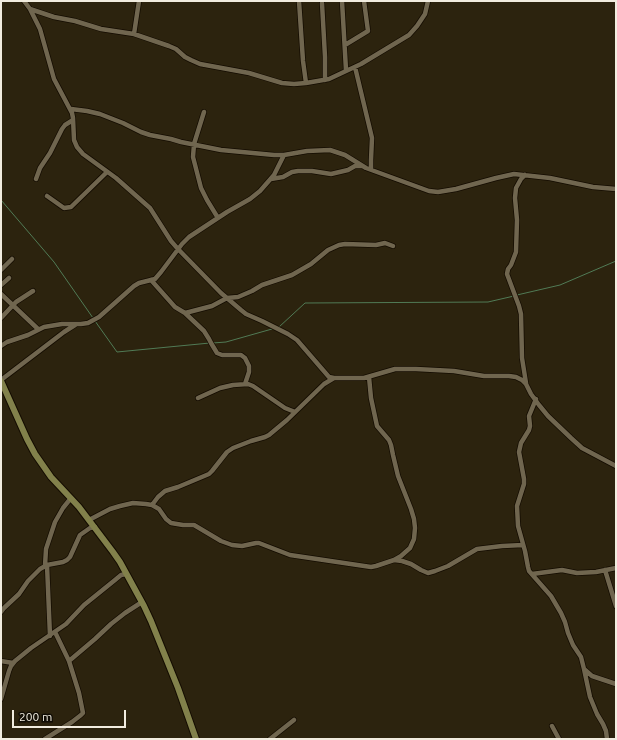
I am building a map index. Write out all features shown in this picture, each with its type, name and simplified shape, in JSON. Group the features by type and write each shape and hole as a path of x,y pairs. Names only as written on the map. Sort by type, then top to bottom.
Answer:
{"street":[{"path":"24,1 30,9 43,37 54,78 71,109 74,140 77,147 83,154 130,189 150,208 171,241 178,249 227,298 246,314 269,324 297,340 329,377 353,379 369,377 395,370 416,369 454,371 484,376 509,376 522,380 526,384"},
{"path":"134,34 139,1"},
{"path":"299,1 303,65 306,83"},
{"path":"342,1 346,70"},
{"path":"345,45 368,31 364,1"},
{"path":"30,9 101,29 134,34 176,49 185,57 200,64 249,73 285,84 325,80 355,67 408,35 417,26 425,14 428,1"},
{"path":"322,3 325,80"},
{"path":"355,67 371,134 371,169"},
{"path":"71,109 100,114 150,135 231,152 284,155 307,151 330,150 344,155 362,166 429,191 438,192 456,189 514,174 550,178 592,187 616,189"},
{"path":"204,112 194,144 193,157 202,188 207,200 218,218"},
{"path":"36,179 40,168 50,153 62,129 73,120"},
{"path":"1,346 7,342 28,335 38,329 52,325 75,325 88,323 95,320 134,286 139,283 155,279 189,237 258,193 271,179 284,155"},
{"path":"271,179 283,177 294,172 312,171 331,174 355,166 362,166"},
{"path":"47,196 64,208 71,208 107,172"},
{"path":"525,175 516,188 516,252 507,274 521,314 522,358 526,384 531,394 548,416 568,436 582,448 616,466"},
{"path":"185,313 212,306 227,298 238,296 252,291 262,285 292,275 311,264 326,250 339,245 376,245 385,243 393,246"},
{"path":"1,270 12,259"},
{"path":"1,286 9,278"},
{"path":"151,280 172,304 185,313 204,331 218,353 222,355 241,355 245,358 249,366 249,372 245,384"},
{"path":"1,318 13,305 33,291"},
{"path":"1,294 38,329"},
{"path":"75,325 58,336 1,381 3,388 35,455 51,477 95,527 113,552 142,602 178,688 196,739"},
{"path":"89,520 110,509 128,504 139,503 152,505 159,509 171,523 194,525 221,541 232,545 242,546 259,543 290,555 371,567 394,560 410,548 414,538 414,519 398,476 392,455 391,445 389,440 377,426 371,398 369,377"},
{"path":"152,505 165,491 209,474 226,452 251,440 267,436 287,420 324,384 334,378"},
{"path":"198,398 220,388 250,384 285,408 295,412"},
{"path":"536,400 529,416 529,430 521,443 519,452 524,484 517,506 518,529 528,567 532,574 551,596 561,613 573,645 581,658 590,697 606,731 607,739"},
{"path":"50,636 46,549 55,522 71,498"},
{"path":"1,612 19,594 28,581 40,569 46,565 68,560 80,535 90,528 95,527"},
{"path":"394,560 411,564 428,573 448,566 477,549 523,545"},
{"path":"532,574 555,570 577,573 596,572 616,568"},
{"path":"604,570 616,606"},
{"path":"1,699 9,671 13,663 24,652 66,624 84,605 103,589 121,575 126,574"},
{"path":"70,661 111,624 142,602"},
{"path":"45,739 83,714 70,661 55,632"},
{"path":"1,661 13,663"},
{"path":"584,669 592,676 616,684"},
{"path":"270,739 294,720"},
{"path":"552,726 559,739"}],"waterway":[{"path":"1,200 54,262 93,318"},
{"path":"517,295 560,285 616,261"},
{"path":"279,327 305,303 488,302 514,296"},
{"path":"95,321 117,352 210,343"},
{"path":"213,343 226,342 272,329"}]}
